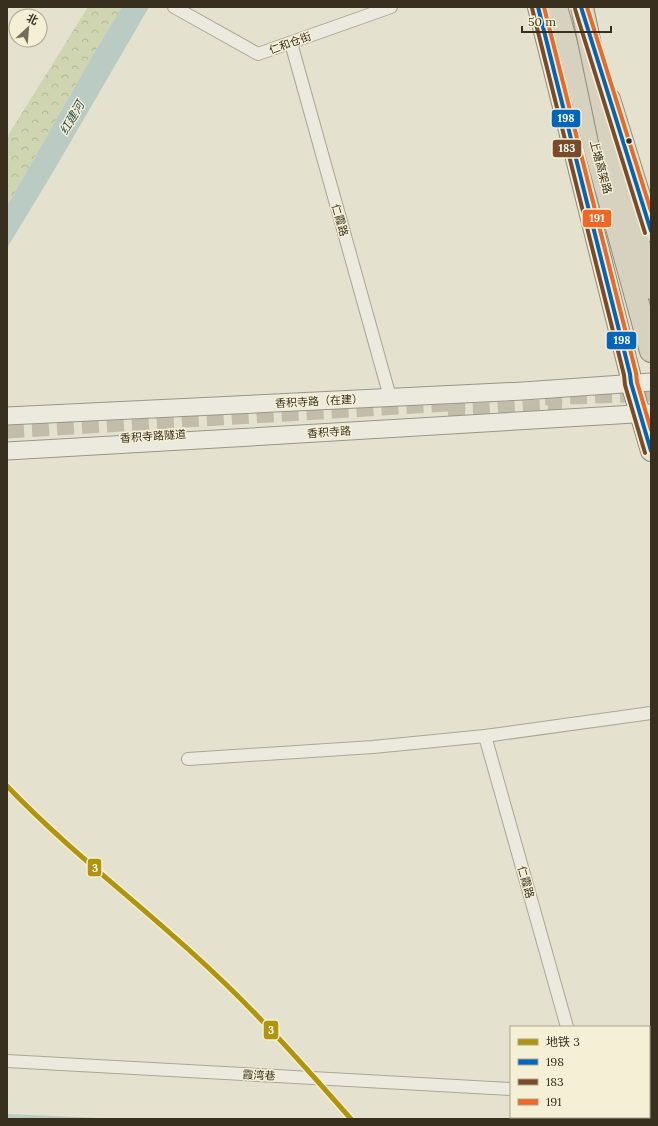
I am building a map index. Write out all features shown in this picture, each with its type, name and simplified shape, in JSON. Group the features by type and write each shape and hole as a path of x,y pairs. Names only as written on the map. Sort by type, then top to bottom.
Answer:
{"highway":[{"path":"548,7 584,104"},
{"name":"上塘高架路","path":"556,7 651,350"},
{"name":"上塘高架路","path":"572,7 651,288"},
{"path":"582,7 612,150"}],"main road":[{"path":"538,7 631,383 646,413 651,451"},
{"path":"582,7 651,231"},
{"path":"631,383 651,382"},
{"name":"香积寺路（在建）","path":"7,416 523,391 631,383"},
{"name":"香积寺路隧道","path":"72,420 196,413 219,406"},
{"name":"香积寺路","path":"7,451 646,413"},
{"name":"香积寺路隧道","path":"73,442 194,433 234,438"}],"street":[{"name":"仁和仓街","path":"176,8 258,54 391,7"},
{"name":"仁霞路","path":"291,42 390,397"},
{"path":"188,759 373,747 485,736 651,713"},
{"name":"仁霞路","path":"485,736 567,1026"},
{"name":"霞湾巷","path":"7,1061 510,1089"}],"green space":[{"path":"88,7 122,7 94,53 7,206 7,137"}],"water":[{"name":"红建河","path":"122,7 149,7 7,248 7,206 94,53"},
{"path":"7,1114 98,1118 111,1119 7,1119"}],"tunnel":[{"path":"545,397 651,393"},
{"path":"7,430 465,402"},
{"path":"448,413 562,407"}],"metro line":[{"name":"3","path":"7,786 83,858 188,949 232,990 284,1044 351,1119"}],"transit line":[{"name":"198","path":"538,7 631,383 651,451"},
{"name":"191","path":"544,7 637,382 651,430"},
{"name":"198","path":"581,7 651,231"},
{"name":"191","path":"587,7 651,211"},
{"name":"183","path":"532,8 624,375 625,385 645,453"},
{"name":"183","path":"575,9 645,233"}]}
